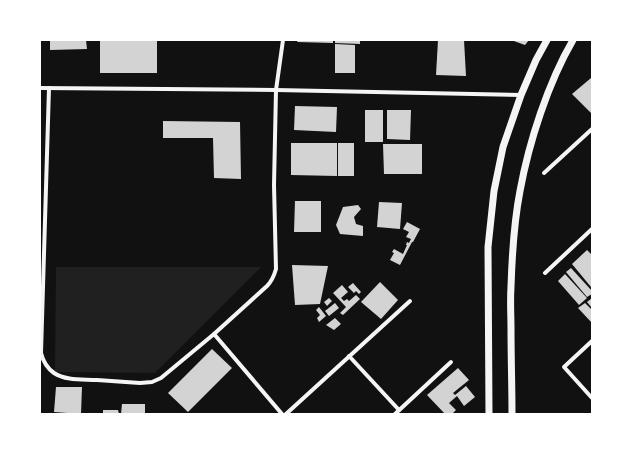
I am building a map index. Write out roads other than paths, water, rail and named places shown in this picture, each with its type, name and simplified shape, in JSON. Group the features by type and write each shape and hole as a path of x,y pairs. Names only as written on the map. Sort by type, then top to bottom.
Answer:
{"street":[{"path":"49,88 41,352 46,365 55,374 67,378 140,383 152,382 161,378 214,334 267,286 275,274 274,185 276,90 283,40"},
{"path":"489,414 488,248 494,191 503,147 521,95 536,60 547,40"},
{"path":"512,414 510,288 514,235 520,190 539,119 552,82 573,40"},
{"path":"40,88 276,90 521,95"},
{"path":"544,173 592,129"},
{"path":"545,273 592,229"},
{"path":"286,414 410,301"},
{"path":"214,334 282,414"},
{"path":"592,341 564,367 592,398"},
{"path":"349,356 399,410"},
{"path":"395,414 451,362"}]}
